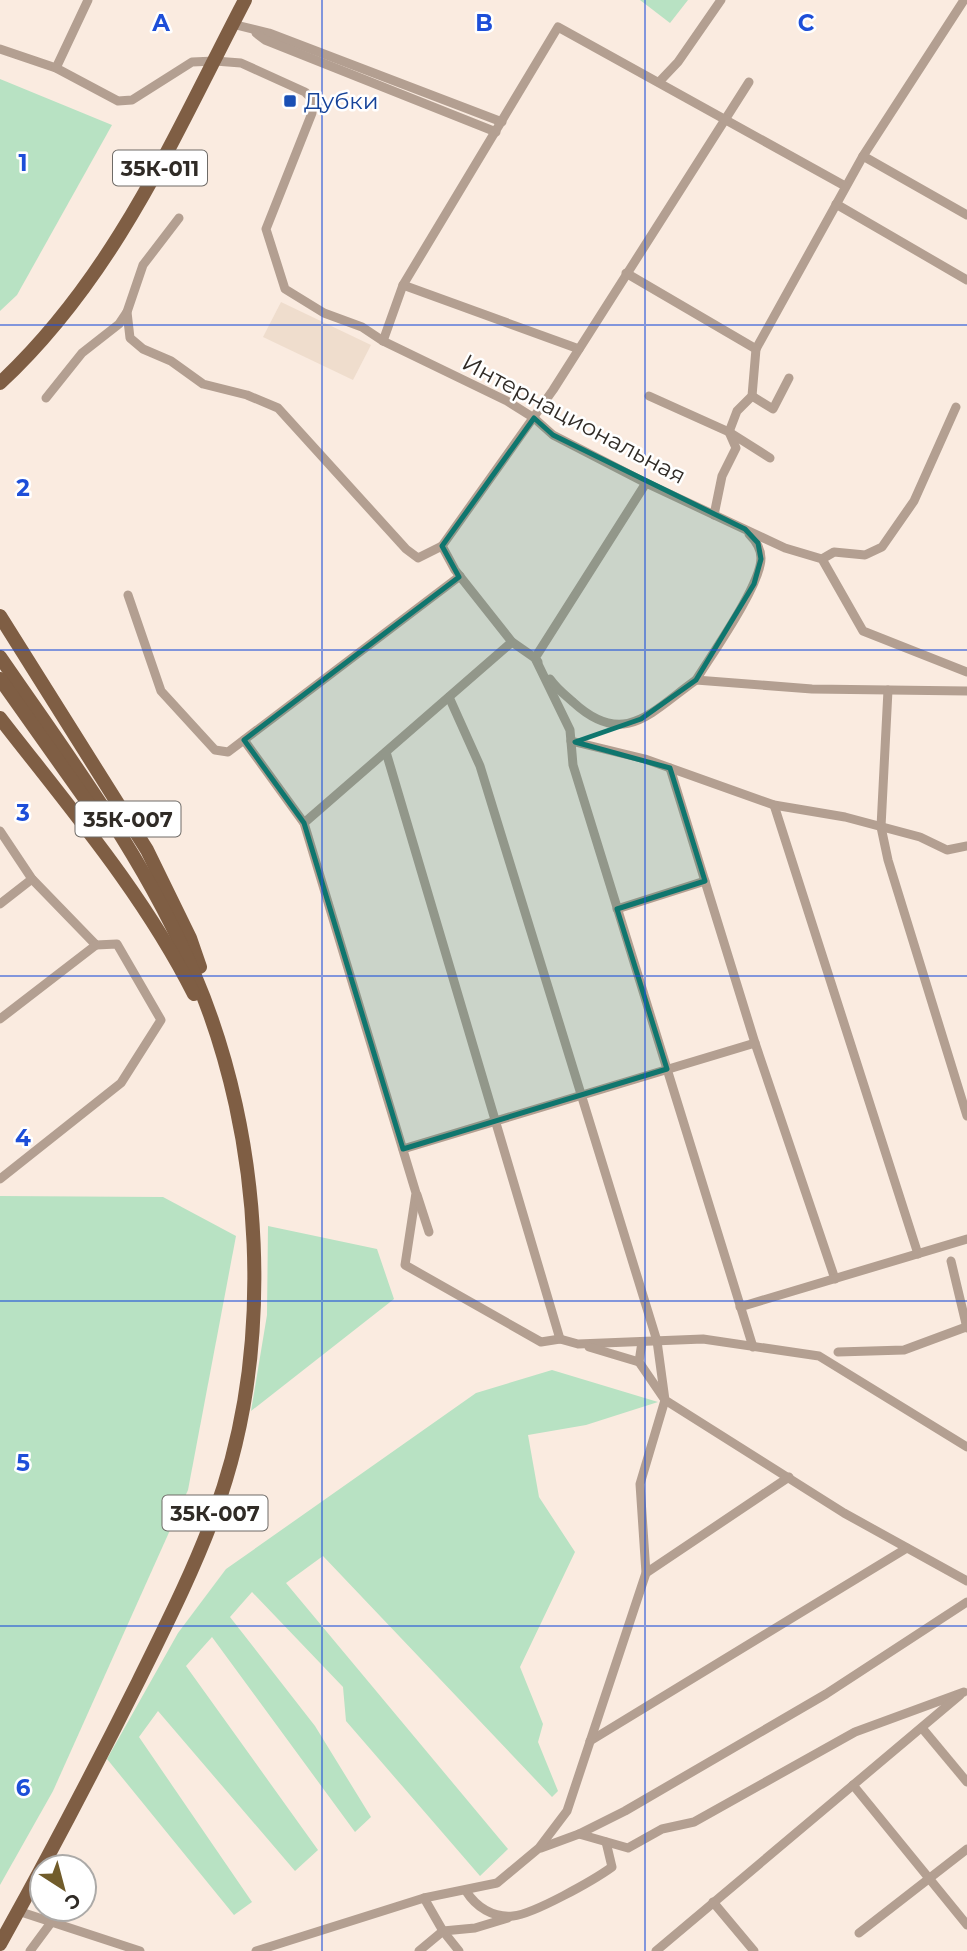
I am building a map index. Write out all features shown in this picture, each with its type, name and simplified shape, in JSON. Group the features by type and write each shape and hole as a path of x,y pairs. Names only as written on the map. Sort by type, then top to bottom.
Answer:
{"main road":[{"name":"35К-011","path":"0,383 57,324 90,282 128,225 245,0"},
{"name":"35К-007","path":"0,616 147,850 190,938 208,991 244,1145 250,1190 253,1264 246,1384 231,1460 215,1513 179,1599 0,1944"},
{"name":"35К-007","path":"0,657 105,811 178,937 218,1039"},
{"name":"35К-007","path":"0,679 95,814 139,869"},
{"name":"35К-007","path":"0,718 131,887 174,954 218,1039"}],"street":[{"path":"56,68 88,0"},
{"path":"660,81 678,62 721,0"},
{"path":"713,515 722,476 736,448 729,432 737,411 752,396 756,349 845,186 964,0"},
{"path":"232,24 255,32 269,33 502,122"},
{"path":"383,341 403,285 558,27 660,81 723,120 845,186"},
{"path":"255,32 265,40 496,132"},
{"path":"0,49 56,68 118,101 132,100 192,62 215,61"},
{"name":"Интернациональная","path":"215,61 241,63 305,92 312,99 312,113 295,163 266,229 285,289 324,313 362,327 383,341 507,401 534,418 553,435 646,483 785,548 822,559"},
{"path":"127,312 130,338 143,349 170,361 203,384 247,395 278,408 406,549 418,558 442,546 534,418 749,82"},
{"path":"863,156 967,215"},
{"path":"836,204 967,279"},
{"path":"46,398 82,353 119,324 127,312 143,265 179,218"},
{"path":"626,273 756,349"},
{"path":"403,285 579,349"},
{"path":"752,396 773,410 789,378"},
{"path":"649,396 729,432 770,458"},
{"path":"956,407 914,501 882,547 865,555 834,552 822,559 863,631 967,672"},
{"path":"535,658 646,483"},
{"path":"442,546 460,576 512,642 535,658 552,683 592,720 617,727 641,719 696,680 754,584 761,559 758,543 745,529"},
{"path":"128,595 161,691 215,750 228,752 460,576"},
{"path":"304,824 512,642"},
{"path":"535,658 570,730 573,765 753,1348"},
{"path":"696,680 812,689 967,691"},
{"path":"888,690 881,827 888,860 967,1116"},
{"path":"256,1951 424,1898 466,1891 497,1882 540,1848 567,1811 646,1573 640,1484 664,1400 657,1341 480,766 449,697"},
{"path":"244,740 304,824 429,1232"},
{"path":"571,741 670,768 774,805 920,837 947,850 967,846"},
{"path":"386,752 560,1339"},
{"path":"670,768 754,1043 835,1279"},
{"path":"774,805 918,1254"},
{"path":"0,831 32,879 96,945"},
{"path":"0,904 32,879"},
{"path":"617,909 705,881"},
{"path":"0,1019 96,945 117,944 162,1020 121,1083 0,1179"},
{"path":"403,1149 754,1043"},
{"path":"416,1193 405,1265 541,1342 560,1339 578,1343 703,1339 819,1356 967,1447"},
{"path":"740,1307 967,1239"},
{"path":"838,1352 904,1350 966,1327 951,1261"},
{"path":"560,1339 639,1362 664,1400 844,1513 967,1581"},
{"path":"639,1362 642,1342"},
{"path":"646,1573 789,1476"},
{"path":"590,1741 907,1548"},
{"path":"540,1848 579,1834 826,1694 967,1602"},
{"path":"579,1834 628,1848 662,1829 694,1822 855,1732 966,1691"},
{"path":"656,1951 966,1691"},
{"path":"922,1728 967,1782"},
{"path":"853,1784 967,1925"},
{"path":"419,1951 443,1931 475,1928 513,1916 591,1883 612,1867 606,1842"},
{"path":"859,1933 967,1849"},
{"path":"466,1891 472,1901 490,1913 513,1916"},
{"path":"424,1898 443,1931 459,1951"},
{"path":"713,1902 754,1951"},
{"path":"18,1911 50,1924 140,1951"},
{"path":"30,1951 50,1924"}],"highlighted area":[{"path":"534,418 553,435 745,529 758,543 761,559 754,584 696,680 641,719 575,742 670,768 705,881 617,909 667,1069 403,1149 304,823 244,740 459,577 442,546"}],"shaded area":[{"path":"281,302 371,345 353,380 263,337"}],"green space":[{"path":"640,0 688,0 670,23"},
{"path":"0,79 112,125 17,295 0,311"},
{"path":"0,1196 163,1197 236,1236 188,1490 53,1791 0,1885"},
{"path":"268,1226 377,1249 394,1299 251,1411 267,1315"},
{"path":"552,1370 658,1402 586,1425 528,1435 539,1497 575,1552 520,1667 543,1724 538,1742 558,1791 552,1797 323,1556 286,1583 508,1849 480,1876 346,1721 343,1687 252,1592 230,1617 315,1726 371,1817 355,1832 212,1637 186,1666 318,1850 295,1871 158,1711 139,1737 252,1902 234,1915 107,1759 178,1633 226,1569 476,1393"}],"place":[{"name":"Дубки","path":"290,101"}]}
